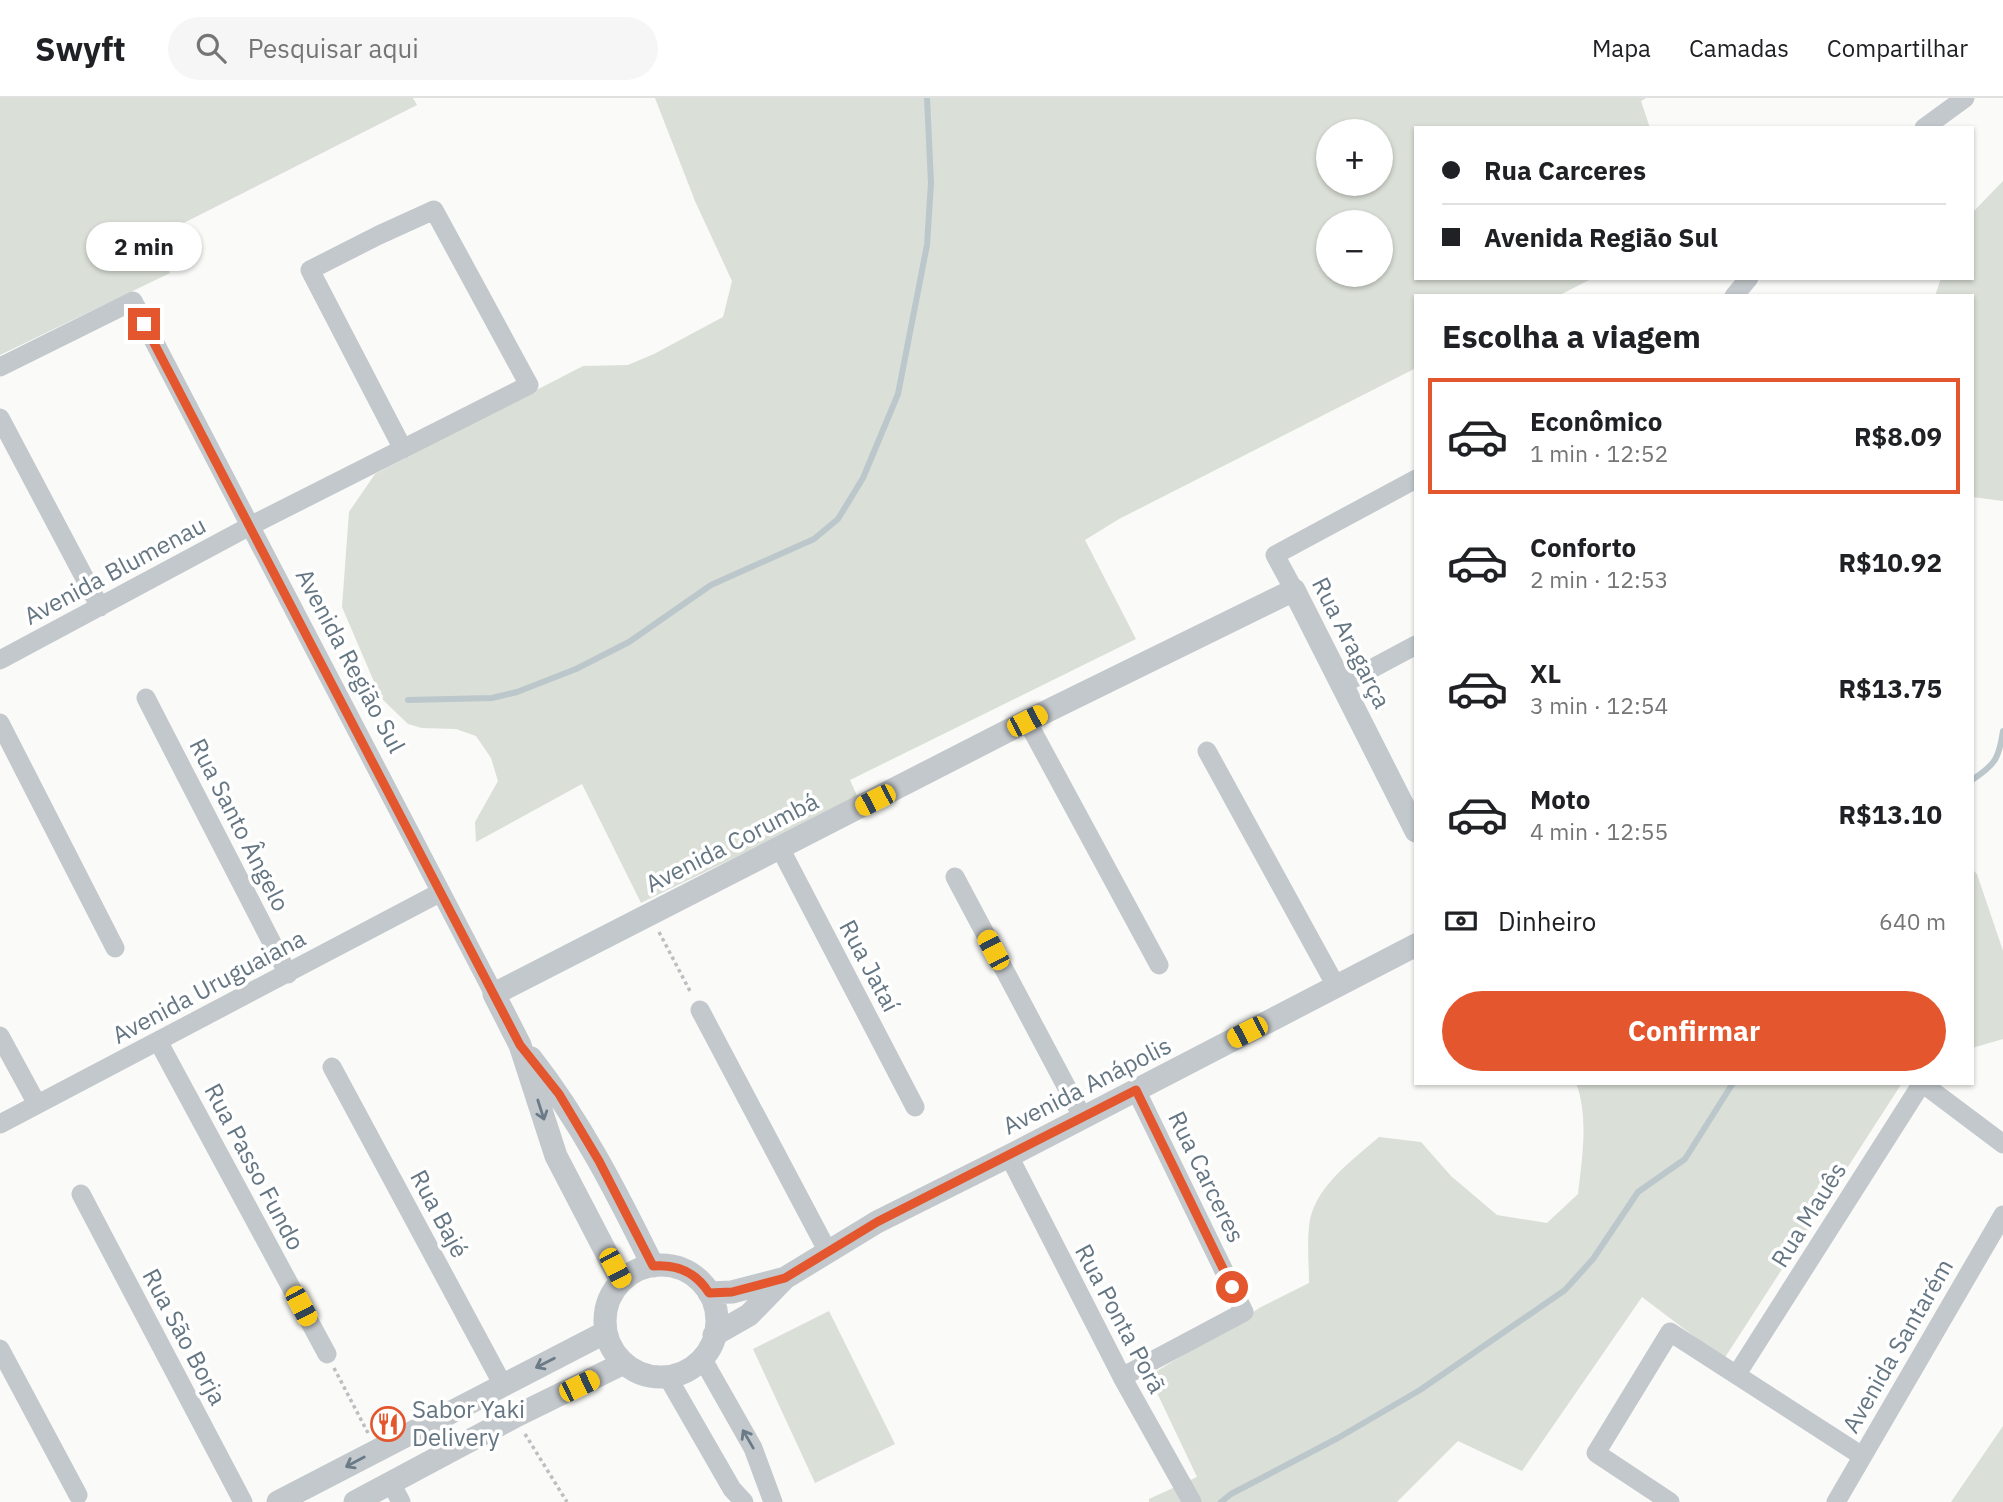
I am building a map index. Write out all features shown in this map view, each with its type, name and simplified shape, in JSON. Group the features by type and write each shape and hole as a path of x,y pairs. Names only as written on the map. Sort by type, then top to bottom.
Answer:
{"street":[{"path":"1927,126 1965,98"},
{"name":"Avenida Blumenau","path":"0,660 250,526 403,449 529,384 435,210 310,270 403,449"},
{"path":"1736,294 1747,280"},
{"name":"Avenida Região Sul","path":"0,368 133,302 520,1045 556,1156 621,1281"},
{"path":"0,418 100,607"},
{"name":"Rua Aragarça","path":"1412,816 1275,555 1414,480"},
{"name":"Avenida Corumbá","path":"494,994 1027,721 1294,590"},
{"path":"1343,684 1414,646"},
{"name":"Rua Santo Ângelo","path":"146,698 288,974"},
{"path":"1027,721 1159,965"},
{"path":"0,723 115,948"},
{"path":"1207,751 1336,986"},
{"name":"Rua Jataí","path":"780,848 915,1107"},
{"path":"955,877 1083,1118"},
{"name":"Avenida Uruguaiana","path":"0,1124 441,891"},
{"name":"Avenida Anápolis","path":"715,1335 749,1315 785,1278 877,1222 1414,946"},
{"path":"700,1010 828,1250"},
{"path":"0,1036 37,1104"},
{"name":"Rua Passo Fundo","path":"158,1041 327,1354"},
{"name":"Avenida Região Sul","path":"520,1045 559,1094 599,1161 653,1266"},
{"name":"Rua Bajé","path":"332,1067 503,1385"},
{"name":"Rua Mauês","path":"1737,1374 1921,1085"},
{"path":"1925,1085 2003,1144"},
{"name":"Rua Carceres","path":"1122,1377 1244,1312 1136,1090"},
{"name":"Rua Ponta Porã","path":"1009,1156 1122,1377 1192,1502"},
{"name":"Rua São Borja","path":"82,1194 243,1502"},
{"name":"Avenida Santarém","path":"1836,1502 2003,1215"},
{"path":"653,1266 683,1269 698,1279 709,1293 716,1310 715,1335 702,1358 686,1371 667,1376 644,1374 624,1363 614,1352 606,1332 607,1304 613,1292 621,1281 636,1271 653,1266"},
{"name":"Avenida Anápolis","path":"709,1293 732,1292 785,1278"},
{"path":"278,1502 606,1332"},
{"path":"1670,1502 1596,1453 1670,1332 1862,1457"},
{"path":"0,1349 78,1494"},
{"path":"702,1358 753,1448 773,1502"},
{"path":"355,1502 396,1493 514,1417 624,1363"},
{"path":"667,1376 732,1489 744,1502"}],"path":[{"path":"650,915 700,1010"},
{"path":"327,1354 377,1450"},
{"path":"514,1417 567,1502"}],"shaded area":[{"path":"0,98 413,98 417,105 150,240 170,273 0,355"},
{"path":"655,98 1646,98 1641,101 1649,126 1414,126 1414,280 1589,280 1562,294 1414,294 1414,369 1119,519 1085,540 1136,639 850,780 858,798 641,903 582,784 476,842 475,822 498,781 491,758 476,736 456,729 422,728 408,724 381,698 342,607 349,512 375,474 440,440 583,366 628,365 723,317 732,281 695,201"},
{"path":"2003,181 2003,501 1974,497 1974,294 1936,294 1940,280 1974,280 1974,211"},
{"path":"1974,871 2003,951 2003,1039 1974,1047"},
{"path":"1577,1085 1901,1085 1724,1359 1642,1297 1522,1471 1458,1441 1397,1502 1149,1502 1149,1499 1197,1477 1149,1376 1261,1307 1309,1283 1308,1234 1312,1213 1326,1187 1346,1165 1379,1137 1421,1142 1451,1176 1497,1215 1547,1223 1578,1194 1583,1152 1580,1096"},
{"path":"829,1311 895,1444 815,1483 753,1349"},
{"path":"2003,1426 2003,1502 1951,1502"}],"waterway":[{"path":"408,700 492,698 517,692 576,669 629,642 711,585 814,539 838,519 863,478 898,394 927,245 931,183 927,98"},
{"path":"1974,778 1995,760 2003,731"},
{"path":"1221,1502 1420,1390 1565,1290 1593,1259 1638,1192 1685,1159 1732,1085"}],"place":[{"name":"Sabor Yaki Delivery","path":"388,1424"}],"route":[{"path":"144,324 520,1045 559,1094 599,1161 653,1266 683,1269 698,1279 709,1293 732,1292 785,1278 877,1222 1136,1090 1232,1287"}]}
